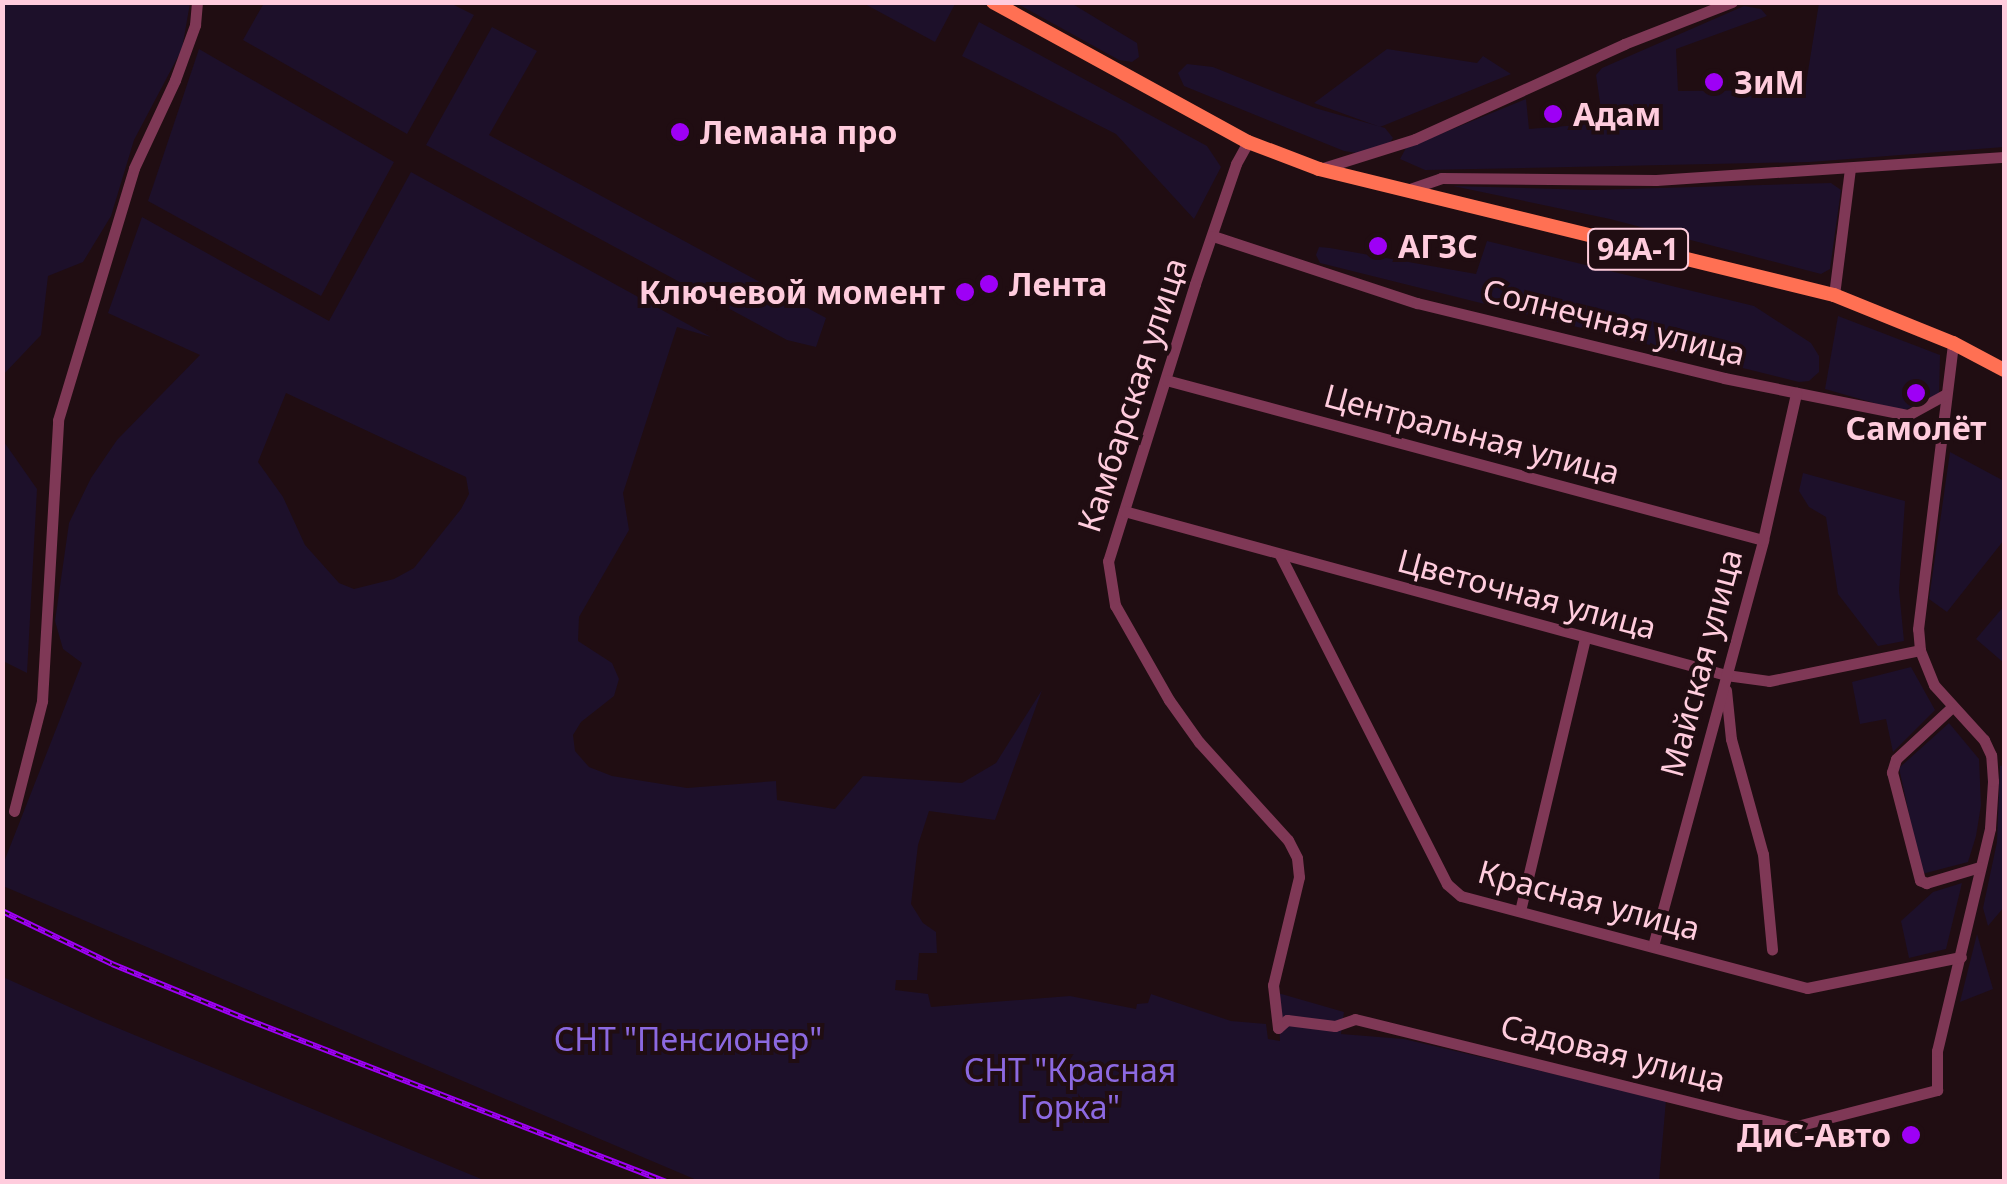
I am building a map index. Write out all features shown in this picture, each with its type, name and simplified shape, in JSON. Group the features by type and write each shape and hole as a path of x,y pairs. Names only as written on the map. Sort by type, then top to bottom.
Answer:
{"main road":[{"path":"993,2 1248,142 1319,169"},
{"name":"94А-1","path":"1319,169 1834,295 1953,344 2004,370"}],"street":[{"path":"14,811 42,701 58,420 134,168 175,80 194,25 197,2"},
{"path":"1319,169 1416,139 1624,44 1732,2"},
{"name":"Камбарская улица","path":"1248,142 1236,164 1108,561 1115,606 1198,742 1288,840 1297,858 1299,877 1273,985 1278,1028"},
{"path":"1401,192 1441,178 1656,180 2004,157"},
{"path":"1834,295 1850,169"},
{"name":"Солнечная улица","path":"1212,236 1417,303 1796,394 1908,416 1946,394"},
{"path":"1953,344 1918,628 1920,650 1934,685 1951,708 1972,725 1992,755 1990,828 1961,957"},
{"name":"Центральная улица","path":"1166,380 1763,540"},
{"name":"Майская улица","path":"1653,946 1763,540 1796,394"},
{"name":"Цветочная улица","path":"1124,511 1726,676 1769,682 1920,650"},
{"name":"Красная улица","path":"1280,556 1447,884 1462,896 1806,988 1961,957"},
{"path":"1520,912 1585,638"},
{"path":"1726,676 1732,739 1763,854 1772,950"},
{"path":"1951,708 1896,760 1892,772 1920,880 1926,883 1980,867"},
{"name":"Садовая улица","path":"1278,1028 1287,1020 1335,1026 1355,1019 1793,1128 1937,1090 1937,1052 1961,957"}],"green space":[{"path":"3,3 190,3 182,49 134,140 111,216 83,262 48,276 41,335 3,375"},
{"path":"264,3 450,3 474,15 407,134 243,40"},
{"path":"863,3 955,4 935,42"},
{"path":"1016,3 1071,3 1137,43 1139,57 1132,62 1119,60"},
{"path":"1819,3 2004,3 2004,147 1810,162 1425,170 1400,159 1406,148 1526,99 1529,129 1603,123 1596,75 1602,68 1744,6 1761,9 1767,16 1676,49 1678,91 1805,90"},
{"path":"979,22 1207,146 1221,167 1194,219 1116,134 962,56"},
{"path":"492,27 537,51 489,135 826,318 816,347 787,340 426,145"},
{"path":"199,49 394,162 321,296 148,201"},
{"path":"1387,49 1477,63 1483,56 1511,74 1380,127 1314,103"},
{"path":"1187,64 1213,67 1315,108 1385,128 1393,138 1388,145 1357,153 1344,151 1184,86 1178,73"},
{"path":"411,172 711,337 677,327 623,493 629,530 579,617 578,641 612,663 619,679 614,696 581,722 573,735 575,751 589,767 612,776 687,788 776,781 777,800 835,809 863,776 962,783 996,763 1042,690 995,820 929,811 918,845 911,904 923,923 936,932 937,953 919,953 917,980 896,980 895,990 928,994 931,1007 1070,996 1136,1009 1137,1004 1148,1003 1151,994 1231,1021 1266,1024 1268,1039 1280,1041 1278,993 1344,1012 1341,1034 1404,1039 1666,1100 1659,1181 699,1181 3,886 2,867 82,663 63,649 55,621 69,523 91,478 117,440 200,355 108,313 142,217 329,321","holes":["286,393 466,477 469,494 461,509 414,568 394,579 354,589 339,583 305,545 283,497 258,462"]},
{"path":"1831,183 1841,190 1830,269 1821,274 1610,219 1453,186 1592,190"},
{"path":"1487,241 1754,306 1811,343 1819,356 1819,372 1809,381 1799,382 1320,263 1316,255 1319,247 1330,248 1476,274"},
{"path":"1838,316 1940,355 1939,396 1902,411 1825,389"},
{"path":"2,439 37,489 27,673 3,661"},
{"path":"1950,452 2004,481 2004,540 1947,612 1929,599"},
{"path":"1803,473 1905,501 1899,590 1904,641 1878,646 1838,594 1826,517 1809,507 1799,491"},
{"path":"2004,606 2004,663 1976,639"},
{"path":"1911,667 1935,710 1893,752 1886,719 1860,724 1852,682"},
{"path":"1949,723 1979,759 1981,805 1976,836 1968,862 1922,874 1899,768"},
{"path":"2004,765 2004,907 1988,926 1983,908 1997,842 2000,766"},
{"path":"1962,883 1946,949 1909,958 1901,921 1933,892"},
{"path":"1977,934 1993,989 1960,1002"},
{"path":"3,977 96,1019 486,1181 3,1181"}],"railway":[{"path":"2,911 112,964 246,1019 666,1182"}],"place":[{"name":"ЗиМ","path":"1714,82"},
{"name":"Адам","path":"1553,114"},
{"name":"Лемана про","path":"680,132"},
{"name":"АГЗС","path":"1378,246"},
{"name":"Лента","path":"989,284"},
{"name":"Ключевой момент","path":"965,292"},
{"name":"Самолёт","path":"1916,393"},
{"name":"ДиС-Авто","path":"1911,1135"}],"park label":[{"name":"СНТ \"Пенсионер\"","path":"688,1039"},
{"name":"СНТ \"Красная Горка\"","path":"1070,1090"}]}
